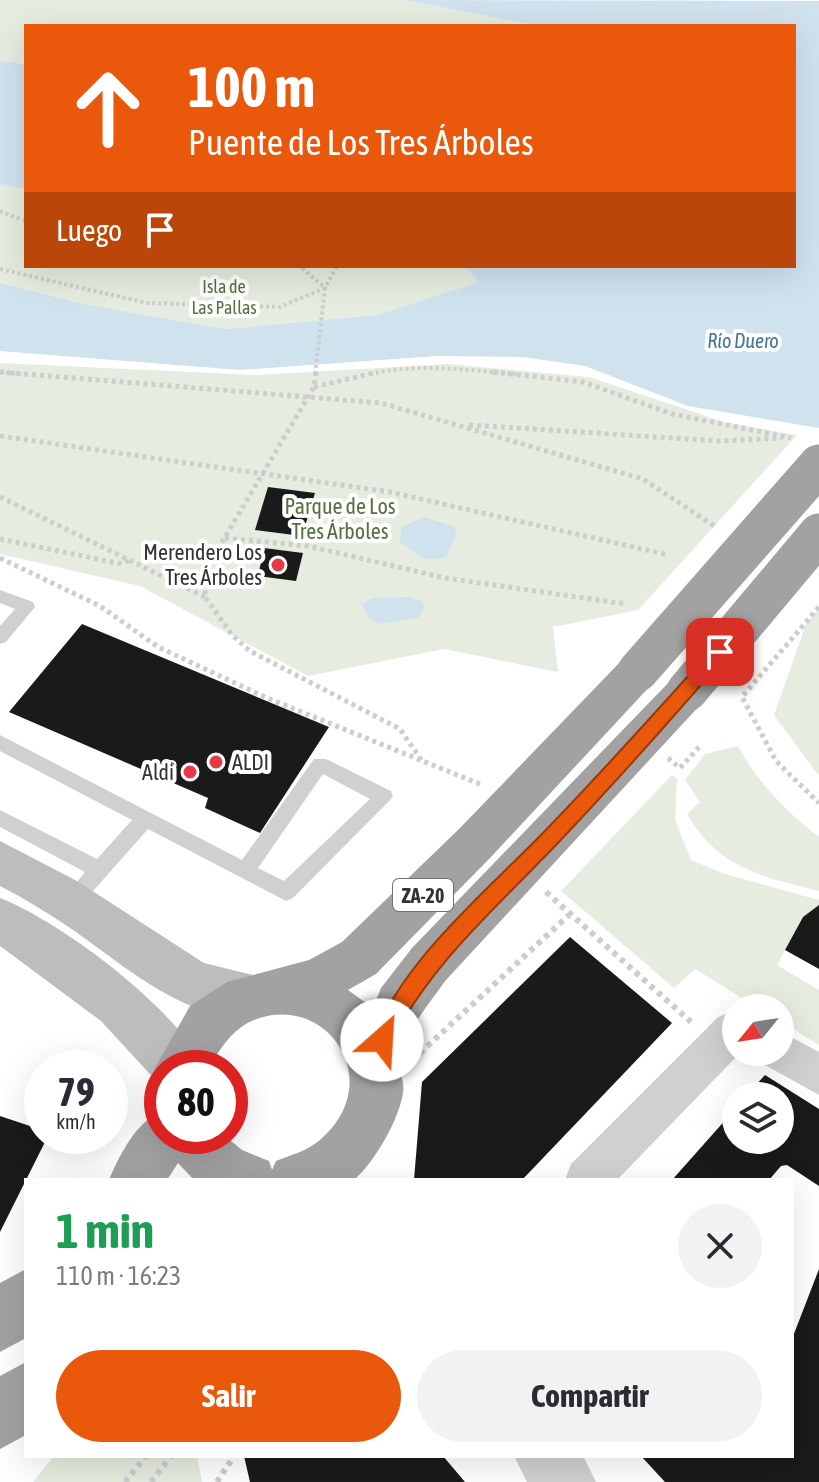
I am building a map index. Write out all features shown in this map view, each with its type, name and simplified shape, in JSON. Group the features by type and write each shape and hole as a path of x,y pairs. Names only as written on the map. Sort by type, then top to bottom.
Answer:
{"highway":[{"name":"ZA-20","path":"267,992 319,980 359,958 475,843 638,671 819,465"},
{"name":"ZA-20","path":"395,1058 399,1005 429,964 623,762 819,534"},
{"path":"187,1050 205,1024 226,1006 267,992 316,996 342,1010 395,1058 377,1092 367,1124 347,1166 328,1168 300,1178"},
{"path":"137,1178 153,1154"},
{"path":"203,1154 230,1174 243,1178"},
{"path":"0,1324 24,1299"},
{"path":"0,1420 24,1393"}],"main road":[{"path":"0,862 85,886 184,980 214,992 267,992"},
{"path":"0,920 52,953 118,1003 163,1050"}],"street":[{"path":"589,1178 722,1044"},
{"path":"794,1060 819,1075"},
{"path":"546,1458 566,1482"}],"lane":[{"path":"0,596 27,607 0,637"},
{"path":"0,742 286,892 384,797 320,764 246,870"},
{"path":"0,818 85,886 147,817"}],"path":[{"path":"0,211 24,220"},
{"path":"302,268 325,288"},
{"path":"205,597 206,569 314,387 325,288 336,268"},
{"path":"0,269 147,303 280,307 325,288"},
{"path":"314,387 390,369 450,368 552,377 583,382 672,414 791,438 690,440 459,424"},
{"path":"0,372 381,403 643,479 724,531"},
{"path":"0,436 390,492 669,555"},
{"path":"0,497 205,597 233,636 250,651 400,729 422,761"},
{"path":"225,538 308,546 445,578 626,604"},
{"path":"0,539 122,564 129,560"},
{"path":"0,558 100,606 158,647 267,698 486,787"},
{"path":"819,607 742,697 776,761 819,803"},
{"path":"664,755 680,768 700,746"},
{"path":"546,892 569,915 722,1035"},
{"path":"395,1058 569,915"},
{"path":"125,1482 144,1458"},
{"path":"151,1482 169,1458"},
{"path":"217,1482 233,1458"}],"green space":[{"path":"0,0 405,0 527,24 24,24 24,64 0,61"},
{"name":"Isla de Las Pallas","path":"0,184 24,189 24,268 467,268 480,282 377,315 225,329 79,303 0,283"},
{"name":"Parque de Los Tres Árboles","path":"0,363 257,375 447,364 589,377 724,422 797,435 638,610 553,627 558,672 444,649 308,676 140,586 0,554"},
{"path":"819,608 819,776 774,715 806,624"},
{"path":"738,746 774,796 819,837 819,891 744,868 713,847 687,814 700,802 685,780 705,754"},
{"path":"672,775 677,779 675,820 691,860 725,874 819,900 819,905 803,917 777,965 819,990 819,1045 794,1030 794,994 735,994 695,969 674,988 561,891"},
{"path":"52,1458 197,1458 202,1482 33,1482"}],"water":[{"name":"Río Duero","path":"405,0 819,1 819,428 688,406 585,366 523,357 436,356 240,370 0,351 0,283 79,303 225,329 377,315 479,282 467,268 796,268 796,24 527,24"},
{"path":"0,61 24,64 24,189 0,184"},
{"path":"424,517 455,527 456,535 447,556 426,559 399,541 402,527"},
{"path":"410,597 421,601 425,607 418,618 379,624 368,617 362,605 372,598"}],"building":[{"path":"268,487 315,493 302,536 255,530"},
{"path":"264,548 303,553 296,581 258,576"},
{"name":"ALDI","path":"82,624 329,727 260,833 205,808 208,798 9,712"},
{"path":"819,905 819,969 785,950 803,917"},
{"path":"570,937 672,1023 524,1178 414,1178 422,1082"},
{"path":"765,1075 776,1082 759,1082"},
{"path":"794,1093 819,1109 819,1186 787,1165 781,1166 771,1178 674,1178 722,1124 722,1154 794,1154"},
{"path":"0,1116 24,1124 24,1154 39,1154 27,1178 24,1178 24,1184 0,1232"},
{"path":"819,1269 819,1482 665,1482 643,1458 794,1458 794,1334"},
{"path":"244,1458 445,1458 465,1482 250,1482"}],"place":[{"name":"Merendero Los Tres Árboles","path":"278,565"},
{"name":"ALDI","path":"216,762"},
{"name":"Aldi","path":"190,772"}],"route":[{"path":"382,1040 399,1005 429,964 623,762 720,652"}]}
